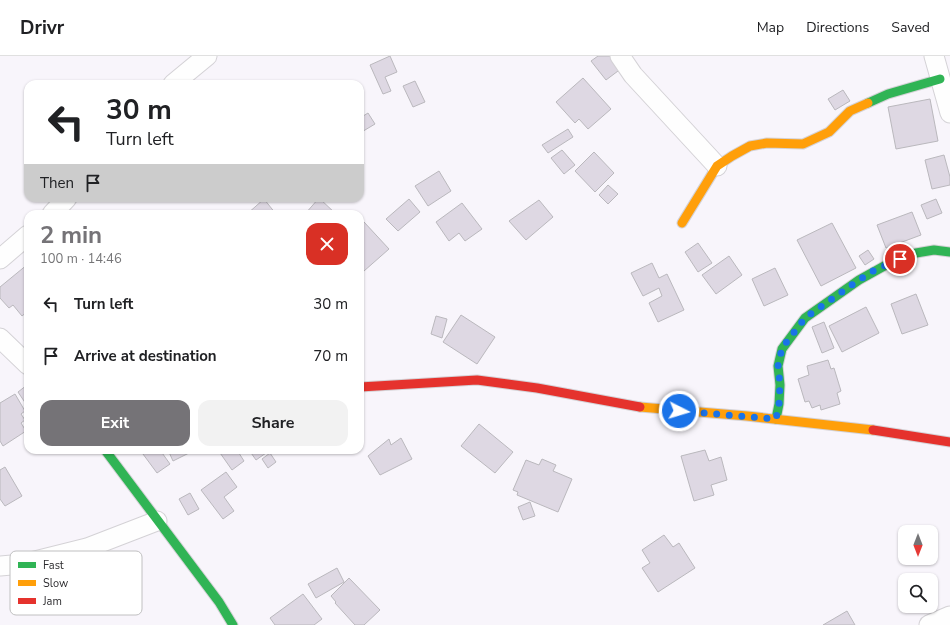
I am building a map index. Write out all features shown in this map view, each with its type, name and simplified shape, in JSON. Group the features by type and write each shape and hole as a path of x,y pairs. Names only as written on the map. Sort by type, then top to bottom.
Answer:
{"street":[{"path":"178,80 207,56"},
{"path":"620,56 633,75 717,166"},
{"path":"934,56 950,113"},
{"path":"682,223 717,166 750,146 767,143 803,144 829,132 850,111 888,94 940,79"},
{"path":"56,210 63,202"},
{"path":"0,260 24,239"},
{"path":"776,419 779,404 780,385 778,366 782,348 805,318 859,280 886,265 916,253 934,250 950,252"},
{"path":"0,338 24,361"},
{"path":"364,387 477,380 537,388 634,407 776,419 858,428 950,442"},
{"path":"108,454 219,602 233,625"},
{"path":"75,551 87,548 157,521"},
{"path":"0,566 10,565"},
{"path":"929,625 950,616"}],"building":[{"path":"390,56 397,72 385,77 391,91 383,94 370,65"},
{"path":"598,56 613,56 622,68 606,80 591,61"},
{"path":"583,78 611,109 588,129 579,119 575,123 556,102"},
{"path":"415,81 425,102 413,107 403,86"},
{"path":"843,90 850,101 835,110 828,99"},
{"path":"930,99 938,141 896,149 888,107"},
{"path":"368,113 375,124 364,131 364,116"},
{"path":"568,129 573,137 548,153 542,145"},
{"path":"562,150 575,165 564,174 551,158"},
{"path":"594,152 614,173 595,192 575,171"},
{"path":"944,155 950,177 950,185 932,189 925,160"},
{"path":"439,171 451,191 428,206 415,186"},
{"path":"608,185 618,194 608,204 599,195"},
{"path":"409,199 420,212 398,231 386,219"},
{"path":"936,199 942,213 927,219 921,205"},
{"path":"539,200 553,217 526,240 509,221"},
{"path":"261,202 266,202 273,210 252,210"},
{"path":"316,202 323,202 332,210 308,210"},
{"path":"462,203 482,229 465,241 459,233 449,241 436,222"},
{"path":"912,212 921,235 886,248 877,225"},
{"path":"364,222 389,249 364,271"},
{"path":"832,223 856,268 821,286 797,240"},
{"path":"698,243 712,263 698,272 685,252"},
{"path":"868,250 874,259 865,265 859,256"},
{"path":"729,256 742,275 716,294 702,275"},
{"path":"652,263 659,278 667,274 684,310 658,322 649,303 662,296 659,288 643,296 631,273"},
{"path":"24,267 24,314 22,316 13,305 9,308 0,298 0,287"},
{"path":"775,268 788,295 764,306 752,279"},
{"path":"916,294 928,325 902,334 891,304"},
{"path":"866,307 879,333 842,352 829,326"},
{"path":"461,315 495,337 477,364 443,342"},
{"path":"436,316 447,319 442,338 431,334"},
{"path":"824,322 834,348 822,353 812,327"},
{"path":"828,360 831,369 834,368 841,391 837,393 840,404 821,410 820,405 812,408 809,401 805,402 798,379 809,375 807,366"},
{"path":"24,387 24,401 18,392"},
{"path":"15,394 24,409 24,412 21,414 24,421 21,423 24,428 24,432 3,446 0,441 0,403"},
{"path":"479,424 513,452 495,473 461,446"},
{"path":"401,438 412,459 380,475 368,456 389,439 391,445"},
{"path":"705,450 709,461 721,457 727,480 711,485 714,495 694,501 681,456"},
{"path":"143,454 163,454 170,464 157,473"},
{"path":"170,454 187,454 173,461"},
{"path":"221,454 240,454 244,461 232,470"},
{"path":"252,454 265,454 256,460"},
{"path":"271,454 276,462 268,468 262,459"},
{"path":"542,459 556,465 553,471 572,479 558,512 517,495 518,492 513,490 526,460 539,465"},
{"path":"5,467 22,496 5,506 0,499 0,470"},
{"path":"226,472 237,487 224,497 234,511 223,519 201,490"},
{"path":"190,493 199,509 188,515 179,499"},
{"path":"530,502 535,516 523,520 518,507"},
{"path":"664,535 673,547 679,543 695,568 658,592 642,568 650,563 642,550"},
{"path":"337,568 344,582 316,598 308,584"},
{"path":"349,578 380,610 364,625 355,625 335,603 336,602 331,596"},
{"path":"303,594 322,619 314,625 275,625 270,618"},
{"path":"847,611 855,625 823,625"}],"traffic: fast":[{"path":"868,103 888,94 940,79"},
{"path":"776,419 779,404 780,385 778,366 782,349 805,318 859,280 886,265 916,253 934,250 950,252"},
{"path":"108,454 219,602 233,625"}],"traffic: slow":[{"path":"682,223 717,166 732,156 750,146 767,143 803,144 829,132 850,111 868,103"},
{"path":"640,407 747,416 873,430"}],"traffic: jam":[{"path":"364,387 477,380 537,388 640,407"},
{"path":"873,430 950,442"}],"route":[{"path":"679,411 776,419 779,404 780,385 778,366 782,348 805,318 873,271 900,259"}]}
